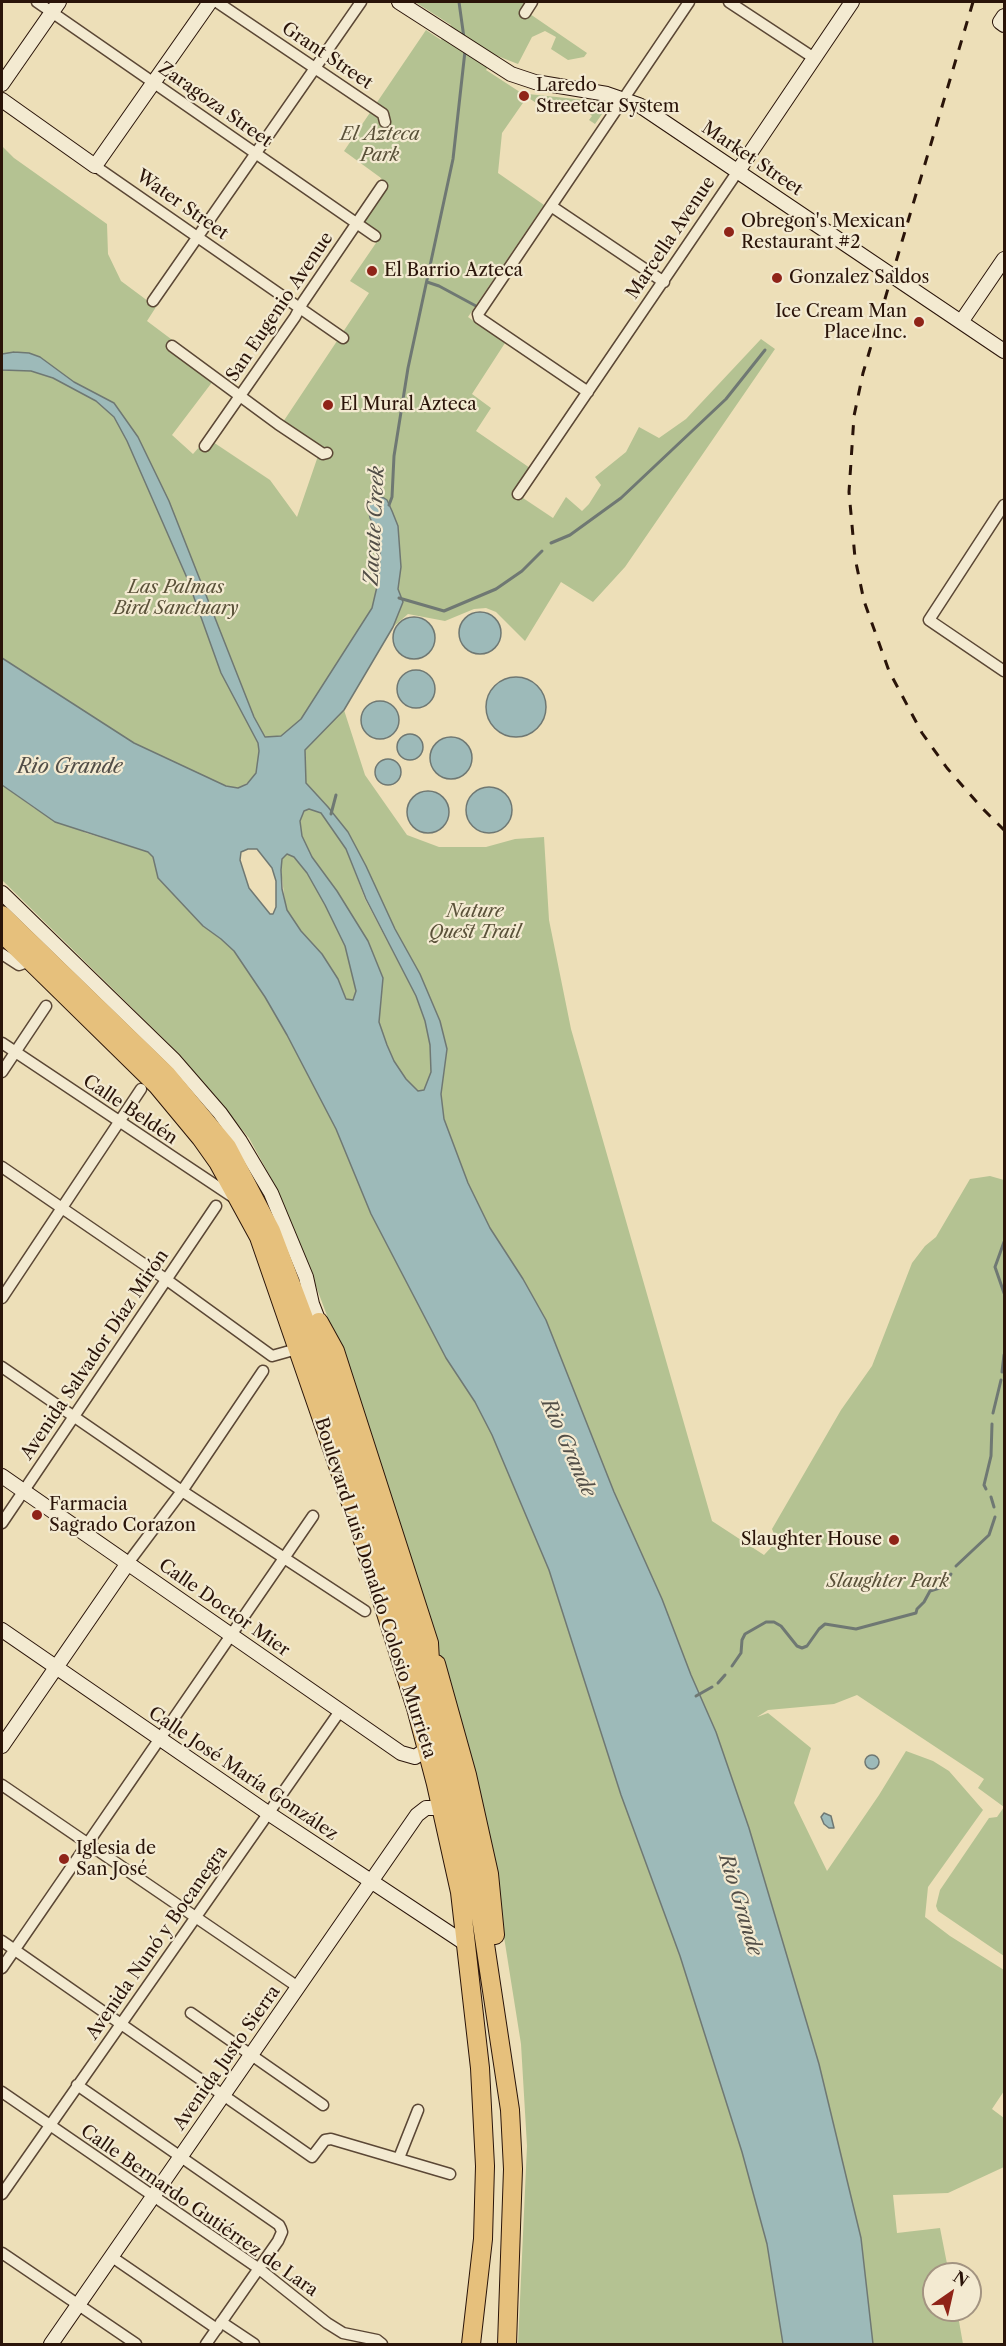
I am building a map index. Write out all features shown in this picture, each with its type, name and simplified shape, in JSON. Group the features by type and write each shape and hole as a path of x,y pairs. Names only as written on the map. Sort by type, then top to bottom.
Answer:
{"highway":[{"name":"Boulevard Luis Donaldo Colosio Murrieta","path":"2,915 159,1066 191,1101 226,1147 271,1230 353,1509 416,1708 442,1808 460,1892 480,2068 485,2166 483,2239 471,2343"},
{"name":"Boulevard Luis Donaldo Colosio Murrieta","path":"2,933 117,1045 176,1107 218,1162 259,1237 355,1463 432,1706 453,1782 477,1891 510,2110 513,2169 507,2344"},
{"path":"320,1322 334,1351 456,1731 489,1874 495,1936 492,1988"},
{"path":"429,1643 432,1706"}],"street":[{"name":"Zaragoza Street","path":"37,2 55,7 152,82 375,236"},
{"path":"95,166 210,2"},
{"name":"Grant Street","path":"217,2 383,114 385,122"},
{"path":"153,301 361,2"},
{"name":"Market Street","path":"399,2 512,74 535,82 623,98 639,105 1005,351"},
{"path":"525,13 532,2"},
{"path":"588,392 478,316 689,2"},
{"path":"729,2 814,58"},
{"name":"Marcella Avenue","path":"518,494 852,2"},
{"path":"2,84 55,7"},
{"name":"Water Street","path":"2,100 343,338"},
{"name":"San Eugenio Avenue","path":"205,446 382,186"},
{"path":"551,206 664,282"},
{"path":"961,322 1005,259"},
{"path":"172,346 325,454"},
{"path":"1004,509 929,620 1005,671"},
{"path":"2,893 174,1060 220,1113 240,1141 271,1193 306,1277 312,1304 320,1322 320,1339 305,1347 272,1356 167,1280 2,1167"},
{"path":"2,954 19,964 30,961"},
{"path":"2,1072 46,1006"},
{"name":"Calle Beldén","path":"2,1043 242,1203"},
{"path":"2,1298 141,1089"},
{"name":"Avenida Salvador Díaz Mirón","path":"2,1523 216,1206"},
{"path":"2,1367 182,1491 365,1611"},
{"path":"2,1746 128,1563 182,1491 262,1371"},
{"name":"Calle Doctor Mier","path":"2,1476 408,1756 419,1755 427,1749"},
{"path":"2,1968 313,1516"},
{"name":"Calle José María González","path":"2,1630 268,1813 466,1944"},
{"name":"Avenida Nunó y Bocanegra","path":"2,2194 340,1711"},
{"path":"2,1785 298,1987"},
{"name":"Avenida Justo Sierra","path":"51,2344 417,1815 426,1808 442,1808"},
{"path":"2,1941 312,2157 325,2140 331,2139 450,2174"},
{"path":"191,2013 323,2105"},
{"path":"77,2085 279,2225 282,2232 206,2344"},
{"name":"Calle Bernardo Gutiérrez de Lara","path":"2,2092 258,2268 343,2333 377,2340 382,2344"},
{"path":"399,2158 418,2110"},
{"path":"2,2253 136,2344"},
{"path":"112,2257 219,2325 254,2344"}],"green space":[{"path":"415,2 526,2 530,14 587,53 584,57 568,60 551,49 556,37 545,31 532,37 518,64 495,55 486,70 526,96 528,94 604,102 607,107 595,124 589,120 592,116 589,113 592,109 586,104 582,109 573,103 569,108 558,102 556,106 545,100 541,106 527,97 502,133 498,173 544,205 468,317 505,343 472,394 491,408 476,431 530,468 514,492 553,518 566,497 582,511 601,485 595,477 626,452 639,427 659,438 686,419 761,339 775,349 625,567 593,602 561,582 525,641 496,612 486,608 474,609 445,621 408,614 393,627 344,710 365,775 407,835 439,847 486,847 515,839 544,837 549,920 571,1029 712,1521 764,1555 777,1541 772,1529 841,1410 872,1366 912,1263 925,1246 936,1237 970,1179 990,1176 1004,1180 1004,1807 978,1788 984,1779 857,1695 834,1704 768,1710 757,1717 768,1713 811,1748 794,1803 827,1871 906,1751 933,1761 949,1771 983,1810 928,1887 925,1917 950,1936 1004,1970 1004,2091 992,2109 1004,2118 1004,2167 948,2193 893,2195 897,2233 940,2228 947,2262 922,2262 922,2322 959,2322 963,2344 873,2344 861,2238 819,2064 749,1828 716,1732 662,1599 614,1492 546,1320 490,1228 468,1183 444,1119 441,1094 447,1049 440,1021 420,974 395,929 348,832 306,783 305,750 238,788 226,786 134,743 2,658 2,146 14,158 107,224 108,254 121,281 156,307 147,321 175,342 170,348 213,381 172,435 193,454 200,446 213,442 270,480 297,517 318,456 279,428 369,293 350,281 376,243 362,223 385,186 381,178 344,151 426,30 441,40 451,25"},
{"path":"2,785 34,808 86,833 148,852 153,857 158,878 203,926 234,951 287,1035 336,1129 371,1214 446,1358 475,1402 492,1435 549,1570 621,1795 680,1956 742,2152 767,2244 783,2344 518,2344 527,2146 521,2044 497,1893 357,1396 301,1246 277,1189 249,1138 181,1056 2,880"},
{"path":"309,809 321,813 346,849 365,899 416,996 430,1045 431,1072 425,1090 418,1091 406,1079 387,1045 379,1022 383,977 368,941 337,891 312,857 302,836 300,821 304,811"},
{"path":"287,854 294,857 307,873 345,946 356,991 353,1000 346,999 338,979 322,954 301,932 286,910 281,870 282,859"},
{"path":"1004,1807 1004,1956 938,1911 936,1906 940,1890 989,1818 997,1817"}],"water":[{"name":"Rio Grande","path":"29,353 40,357 74,382 114,403 138,437 169,501 254,717 265,737 281,736 301,719 372,608 379,578 380,553 378,534 370,518 368,506 380,497 387,500 392,511 398,526 401,567 398,589 403,602 393,627 344,710 305,750 306,783 348,832 395,929 420,974 440,1021 447,1049 441,1094 444,1119 468,1183 490,1228 546,1320 614,1492 662,1599 716,1732 749,1828 819,2064 861,2238 873,2344 783,2344 767,2244 742,2152 680,1956 621,1795 549,1570 492,1435 475,1402 446,1358 371,1214 336,1129 287,1035 234,951 203,926 158,878 153,857 148,852 55,822 2,785 2,658 134,743 226,786 238,788 247,784 256,773 259,751 258,743 221,673 187,578 127,441 114,417 96,401 53,378 31,371 2,370 2,354","holes":["309,809 321,813 346,849 366,899 416,996 430,1045 431,1072 424,1090 418,1091 406,1079 387,1045 379,1022 383,978 368,941 337,891 312,857 302,836 300,821 304,811","257,849 272,868 276,881 276,907 273,914 270,914 249,888 240,860 241,852","287,854 294,857 307,873 325,905 345,946 356,991 353,1000 346,999 338,979 322,954 301,931 287,910 282,889 282,859"]},
{"path":"480,612 495,618 501,633 495,648 480,654 465,648 459,633 465,618"},
{"path":"414,617 429,623 435,638 429,653 414,659 399,653 393,638 399,623"},
{"path":"416,670 423,671 429,676 434,682 434,696 429,702 423,707 416,708 409,707 403,702 398,696 397,689 398,682 403,676 409,671"},
{"path":"510,677 522,677 533,682 541,690 546,707 544,719 533,732 522,737 510,737 499,732 491,724 486,713 486,701 491,690 499,682"},
{"path":"380,701 387,702 393,707 398,713 398,727 393,733 387,738 380,739 373,738 367,733 362,727 361,720 362,713 367,707 373,702"},
{"path":"410,734 419,738 423,747 419,756 410,760 401,756 397,747 401,738"},
{"path":"451,737 466,743 472,758 466,773 451,779 436,773 430,758 436,743"},
{"path":"388,759 397,763 401,772 397,781 388,785 379,781 375,772 379,763"},
{"path":"489,787 505,794 512,810 505,826 489,833 473,826 466,810 473,794"},
{"path":"428,791 443,797 449,812 443,827 428,833 413,827 407,812 413,797"},
{"path":"872,1755 877,1757 879,1762 877,1767 872,1769 867,1767 865,1762 867,1757"},
{"path":"824,1813 831,1816 834,1828 829,1828 824,1824 821,1817"}],"waterway":[{"name":"Zacate Creek","path":"459,2 464,38"},
{"name":"Zacate Creek","path":"389,505 392,497 394,456 408,368 453,159 465,51"},
{"path":"427,282 476,306"},
{"path":"551,543 570,535 621,498 726,399 765,350"},
{"path":"399,598 444,611 496,589 522,571 542,551"},
{"path":"331,814 336,795"},
{"path":"1004,1242 995,1267 1004,1293"},
{"path":"1002,1372 1004,1355"},
{"path":"993,1413 1001,1380"},
{"path":"986,1489 984,1485 991,1456 992,1424"},
{"path":"991,1497 994,1507"},
{"path":"956,1566 989,1535 995,1517"},
{"path":"732,1666 741,1653 745,1634 766,1622 774,1622 781,1626 797,1646 802,1648 807,1646 825,1624 856,1629 916,1613 930,1591 943,1587 951,1574"},
{"path":"718,1683 725,1675"},
{"path":"696,1696 712,1687"}],"railway":[{"path":"973,2 863,373 854,416 849,492 855,558 864,601 889,671 922,733 947,768 1004,830"}],"place":[{"name":"Laredo Streetcar System","path":"524,96"},
{"name":"Obregon's Mexican Restaurant #2","path":"729,232"},
{"name":"El Barrio Azteca","path":"372,271"},
{"name":"Gonzalez Saldos","path":"777,278"},
{"name":"Ice Cream Man Place Inc.","path":"919,322"},
{"name":"El Mural Azteca","path":"328,405"},
{"name":"Farmacia Sagrado Corazon","path":"37,1515"},
{"name":"Slaughter House","path":"894,1540"},
{"name":"Iglesia de San José","path":"64,1859"}],"park label":[{"name":"El Azteca Park","path":"380,145"},
{"name":"Las Palmas Bird Sanctuary","path":"176,598"},
{"name":"Nature Quest Trail","path":"475,922"},
{"name":"Slaughter Park","path":"888,1582"}]}
